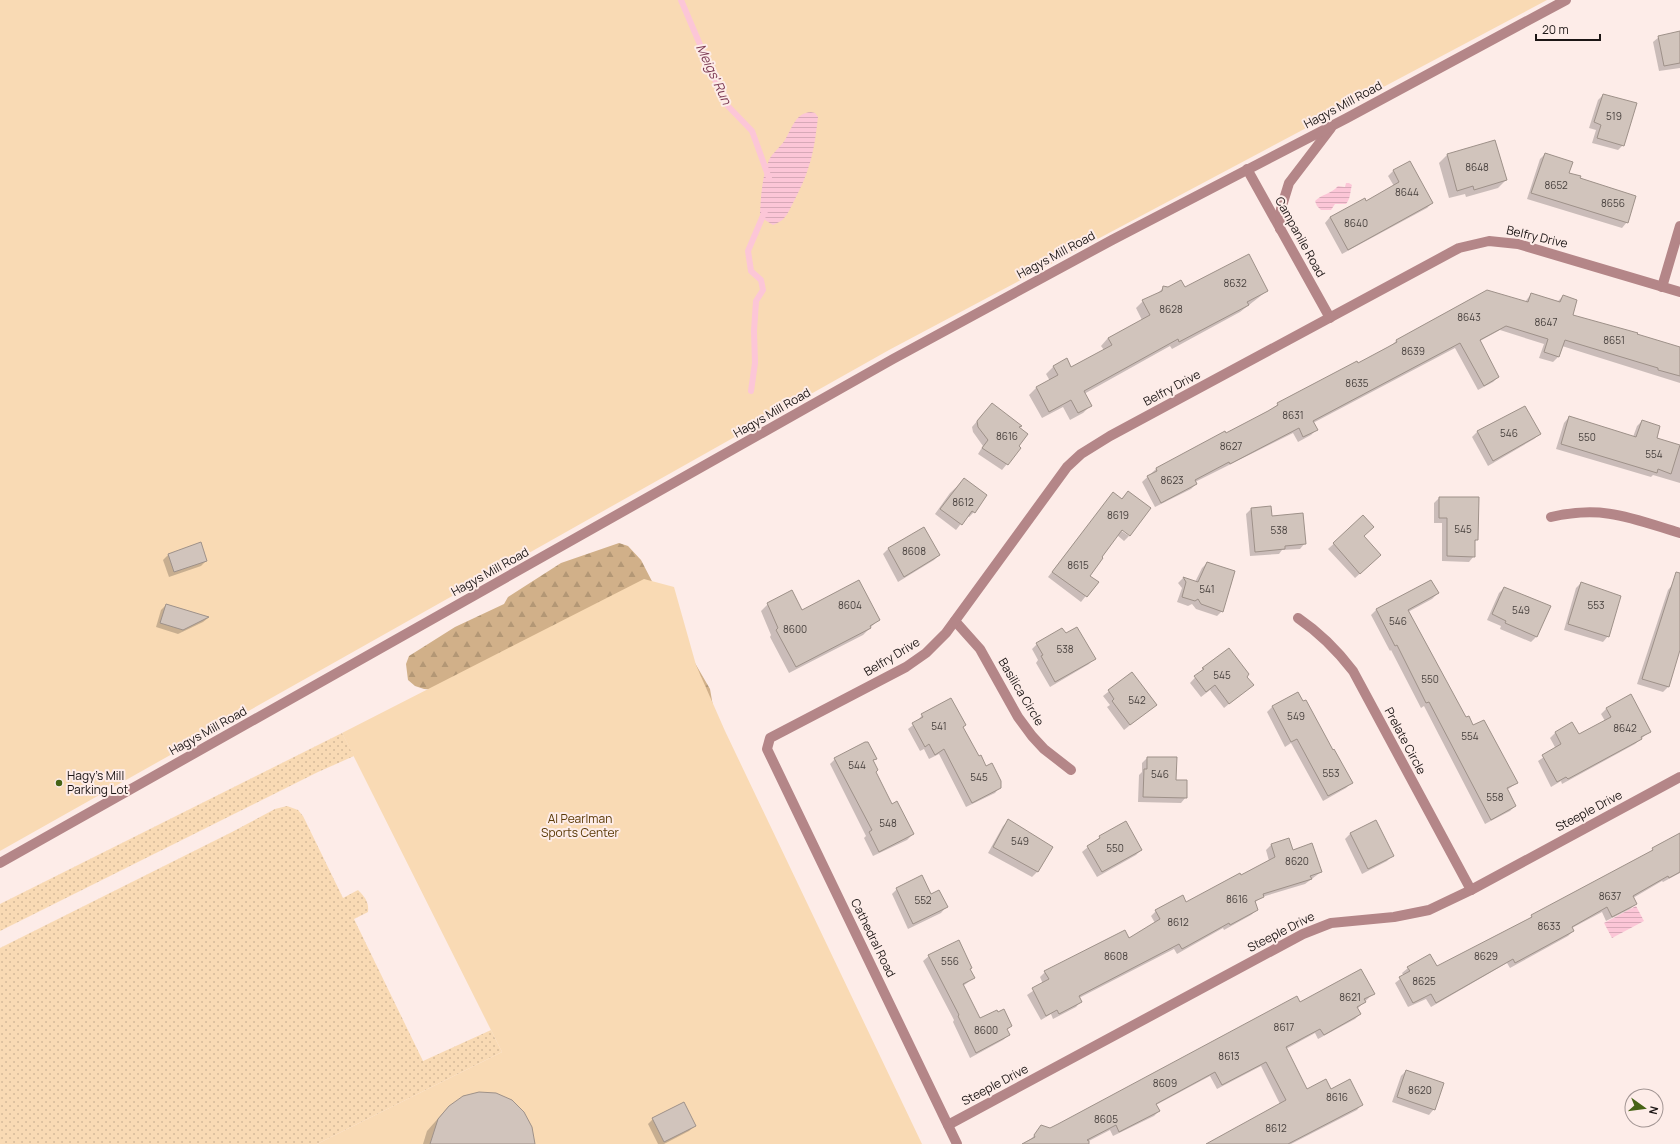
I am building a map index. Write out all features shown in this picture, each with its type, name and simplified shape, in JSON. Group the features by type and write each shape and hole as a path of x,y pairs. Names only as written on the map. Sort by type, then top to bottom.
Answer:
{"street":[{"name":"Hagys Mill Road","path":"0,863 893,359 1112,240 1566,0"},
{"path":"1280,229 1281,208 1289,183 1334,124"},
{"name":"Campanile Road","path":"1247,169 1330,318"},
{"path":"1662,287 1680,226"},
{"name":"Belfry Drive","path":"767,744 770,738 915,661 936,644 955,621 1067,467 1081,454 1110,436 1459,248 1488,241 1504,241 1534,247 1680,292"},
{"path":"1551,517 1592,511 1609,513 1680,532"},
{"name":"Prelate Circle","path":"1298,618 1329,642 1353,671 1470,890"},
{"name":"Basilica Circle","path":"955,621 980,649 1018,717 1032,736 1048,753 1071,770"},
{"name":"Cathedral Road","path":"767,744 767,749 958,1144"},
{"name":"Steeple Drive","path":"948,1125 1317,927 1347,920 1412,915 1429,910 1470,890 1680,777"}],"green space":[{"path":"0,0 1547,0 889,350 0,851"},
{"path":"619,543 628,546 641,560 688,651 710,689 714,712 424,689 415,686 408,680 406,664 409,656 455,627 504,604 508,597 561,563"},
{"name":"Al Pearlman Sports Center","path":"644,579 674,587 696,665 725,731 922,1144 317,1144 502,1052 342,733"},
{"path":"342,733 354,756 318,772 0,931 0,904"},
{"path":"287,806 298,810 303,816 343,898 358,890 366,900 368,912 354,919 423,1061 491,1030 502,1052 317,1144 0,1144 0,948 275,809"}],"shaded area":[{"path":"811,112 815,113 818,117 813,152 804,181 783,219 773,225 765,220 760,213 762,186 769,160 784,141 798,118"},
{"path":"1346,183 1352,185 1350,197 1346,204 1335,204 1331,210 1321,210 1317,206 1315,201 1338,186 1345,187"},
{"path":"1636,906 1644,921 1612,938 1604,923"}],"building":[{"path":"1680,31 1680,63 1664,66 1658,36"},
{"path":"1603,94 1637,103 1624,146 1597,138 1601,125 1594,122"},
{"path":"1495,140 1507,180 1474,190 1473,186 1457,191 1447,154"},
{"path":"1545,153 1573,162 1569,173 1636,196 1628,223 1531,193"},
{"path":"1410,161 1433,203 1348,250 1330,217 1365,198 1366,201 1399,182 1393,170"},
{"path":"1249,254 1268,291 1247,302 1249,305 1179,342 1178,339 1084,391 1092,406 1078,413 1071,400 1049,412 1036,387 1058,375 1053,366 1067,358 1071,367 1112,345 1108,338 1150,315 1142,300 1162,291 1163,286 1168,287 1181,280 1185,287"},
{"path":"1487,290 1528,302 1531,293 1560,302 1563,295 1577,300 1573,315 1638,333 1637,334 1680,347 1680,376 1565,340 1559,357 1544,352 1548,339 1506,326 1480,340 1499,377 1484,386 1460,343 1313,421 1318,430 1303,437 1299,428 1230,464 1229,462 1195,480 1197,484 1161,503 1147,476 1157,471 1156,468 1225,431 1226,433 1268,411 1278,405 1277,403 1357,361 1358,363 1388,347 1397,342 1396,340"},
{"path":"992,403 1022,426 1019,427 1028,434 1019,446 1021,448 1008,465 982,448 988,440 978,427 977,421"},
{"path":"1525,406 1541,434 1493,461 1477,431"},
{"path":"1569,416 1636,437 1642,420 1660,426 1657,438 1680,445 1671,474 1658,469 1657,473 1561,444"},
{"path":"964,478 987,495 975,513 972,511 962,525 940,509"},
{"path":"1128,491 1151,508 1130,536 1122,530 1102,557 1103,558 1090,576 1099,582 1087,597 1052,572 1113,492 1122,499"},
{"path":"1439,497 1479,497 1478,540 1475,540 1475,557 1447,556 1447,518 1439,518"},
{"path":"1271,506 1272,516 1303,513 1306,544 1285,546 1285,549 1255,552 1251,508"},
{"path":"1363,515 1374,527 1364,536 1381,555 1360,574 1333,543"},
{"path":"924,527 940,555 904,577 888,548"},
{"path":"201,542 207,561 174,572 168,554"},
{"path":"1207,562 1235,571 1223,612 1201,604 1198,599 1195,601 1182,597 1186,582 1183,577 1198,582"},
{"path":"1676,572 1680,573 1680,650 1669,687 1642,679"},
{"path":"859,580 880,620 870,626 871,628 796,667 776,630 778,628 767,603 792,590 802,610"},
{"path":"1431,580 1439,593 1408,610 1466,717 1469,716 1473,725 1484,720 1518,783 1507,788 1516,806 1491,820 1429,702 1426,703 1397,645 1395,646 1376,609"},
{"path":"1581,582 1621,596 1609,637 1568,624"},
{"path":"1504,587 1551,606 1537,637 1505,623 1506,621 1492,614"},
{"path":"166,604 209,617 183,630 160,623"},
{"path":"1077,627 1096,659 1055,682 1036,643 1062,628 1066,633"},
{"path":"1229,648 1249,674 1247,677 1254,685 1229,704 1215,685 1206,692 1194,676 1204,669 1202,668"},
{"path":"1132,672 1157,705 1130,725 1112,701 1114,699 1108,690"},
{"path":"1298,692 1303,701 1306,700 1353,783 1328,796 1297,739 1291,742 1272,706"},
{"path":"1631,694 1651,732 1641,737 1642,739 1568,779 1566,777 1557,782 1542,755 1561,744 1555,732 1572,722 1579,734 1611,717 1606,708"},
{"path":"951,698 966,725 963,727 979,756 981,755 986,766 992,763 1001,781 1001,788 972,803 944,749 935,755 929,744 925,747 912,723 923,717 921,714"},
{"path":"865,742 868,742 877,759 873,760 878,770 876,772 892,804 897,801 914,834 879,852 869,832 872,830 834,758"},
{"path":"1147,757 1177,757 1176,780 1187,780 1187,798 1143,797 1144,769 1147,769"},
{"path":"1008,819 1053,847 1038,872 993,847"},
{"path":"1376,820 1394,856 1368,869 1350,833"},
{"path":"1126,821 1142,850 1102,872 1087,846 1100,838 1099,836"},
{"path":"1680,833 1680,872 1669,878 1668,876 1633,896 1637,904 1612,917 1607,907 1572,927 1574,931 1515,963 1513,959 1436,1003 1431,994 1413,1003 1399,977 1410,971 1407,967 1430,954 1437,966 1532,917 1531,915 1653,850 1652,848"},
{"path":"1289,838 1293,850 1312,843 1322,872 1310,876 1312,879 1263,894 1264,897 1255,901 1258,910 1230,925 1229,923 1182,949 1179,944 1079,996 1082,1002 1059,1014 1057,1010 1046,1016 1032,988 1049,979 1044,971 1125,930 1129,938 1160,919 1155,910 1183,895 1186,902 1240,873 1241,875 1275,857 1271,844"},
{"path":"922,875 931,894 939,890 948,907 913,924 896,888"},
{"path":"959,940 975,978 963,984 980,1018 997,1010 998,1012 1004,1009 1012,1026 1007,1029 1010,1035 976,1053 958,1016 959,1015 928,955"},
{"path":"1361,969 1375,994 1364,999 1366,1002 1357,1007 1361,1014 1324,1035 1320,1029 1286,1047 1307,1089 1326,1079 1331,1089 1350,1079 1363,1105 1288,1144 1206,1144 1286,1100 1266,1062 1222,1085 1215,1072 1156,1104 1160,1111 1119,1132 1116,1125 1087,1140 1089,1141 1089,1144 1022,1144 1035,1137 1034,1135 1041,1125 1050,1128 1297,996 1300,1002"},
{"path":"1406,1070 1444,1083 1435,1110 1397,1097"},
{"path":"479,1092 496,1093 512,1100 524,1112 532,1127 535,1144 430,1144 438,1119 449,1106 463,1096"},
{"path":"684,1102 696,1126 664,1142 652,1118"}],"waterway":[{"name":"Meigs' Run","path":"681,0 725,103 752,131 769,178"},
{"name":"Meigs' Run","path":"751,391 755,363 754,331 756,301 763,290 761,280 751,271 748,251 765,211"}],"place":[{"name":"Hagy's Mill Parking Lot","path":"59,783"}]}
